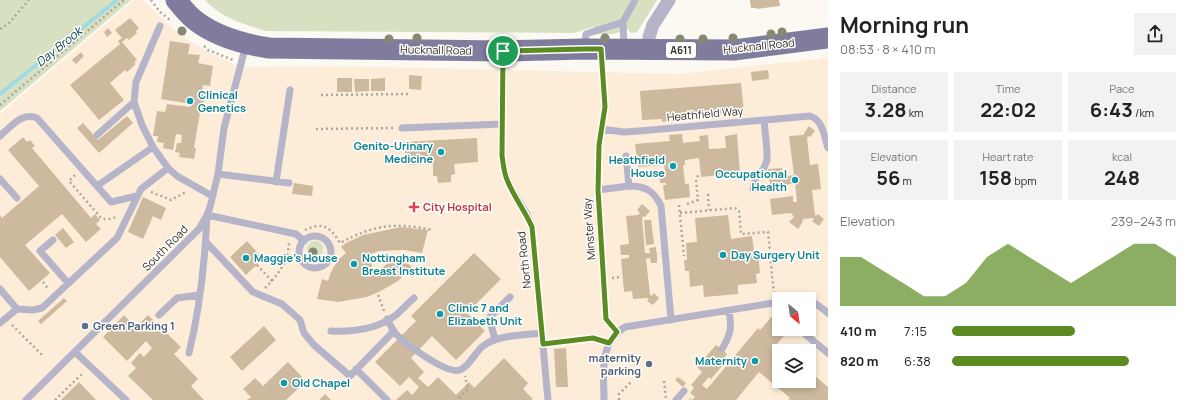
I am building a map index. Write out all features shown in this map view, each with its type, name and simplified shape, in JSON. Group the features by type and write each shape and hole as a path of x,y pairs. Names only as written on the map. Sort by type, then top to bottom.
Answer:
{"main road":[{"name":"Hucknall Road","path":"176,0 195,20 225,37 246,45 282,49 503,51 593,49 734,50 828,38"}],"street":[{"path":"650,49 649,36 669,0"}],"lane":[{"path":"624,49 623,22 635,0"},
{"path":"593,49 586,34 623,22"},
{"path":"160,26 136,82 134,102 142,125 168,168 177,176 212,196"},
{"name":"South Road","path":"26,400 196,234 207,215 218,174 224,128 246,45"},
{"name":"Minster Way","path":"593,49 605,107 599,145 598,190 606,319 617,332"},
{"name":"North Road","path":"503,51 502,155 508,183 527,214 532,227 548,400"},
{"path":"276,182 290,90"},
{"path":"97,135 134,102"},
{"path":"0,136 21,118 29,116 37,118 111,202 137,196"},
{"name":"Heathfield Way","path":"602,129 624,132 810,116 815,117 819,121 828,148"},
{"path":"753,189 756,178 764,168 767,160 764,120"},
{"path":"402,128 502,124"},
{"path":"97,186 154,147"},
{"path":"626,156 629,186"},
{"path":"0,323 17,309 33,310 42,308 117,238 141,189 168,168"},
{"path":"218,174 289,183"},
{"path":"0,178 17,198"},
{"path":"598,190 640,186 657,197 662,206 671,320"},
{"path":"189,353 196,322 206,242 207,215 289,232 296,234 304,241"},
{"path":"314,236 324,239 331,247 330,258 327,263 318,268 313,268 304,264 300,254 300,248 304,241 314,236"},
{"path":"53,240 40,251 68,283"},
{"path":"206,242 253,292 282,304 300,320 304,333 314,345 350,376 394,331"},
{"path":"0,289 17,309"},
{"path":"159,315 177,298 199,295"},
{"path":"495,339 489,318 510,297"},
{"path":"331,331 348,332 368,328 395,316 414,298"},
{"path":"604,400 605,351 617,332 625,327 772,304"},
{"path":"816,304 828,313"},
{"path":"722,349 730,334 731,323 729,311"},
{"path":"387,320 394,331 424,356 438,364 458,371 463,368 483,346 495,339 542,332"},
{"path":"807,336 828,353"},
{"path":"75,352 126,400"},
{"path":"356,369 387,400"},
{"path":"676,400 684,391"}],"path":[{"path":"0,29 9,23 29,0"},
{"path":"0,105 124,0"},
{"path":"151,0 160,12 171,21"},
{"path":"321,95 408,94"},
{"path":"316,129 402,128"},
{"path":"81,168 69,180 101,218 114,218 122,213 129,213"},
{"path":"687,204 698,200 696,179 699,174"},
{"path":"141,189 171,200 195,187"},
{"path":"708,194 709,210"},
{"path":"680,205 684,256"},
{"path":"680,213 735,208 739,211 741,234 768,232 772,280 775,292"},
{"path":"258,294 272,281 284,266 289,252 290,228 306,230 317,226 326,226 335,234 340,243 358,233 380,227 397,225 432,230"},
{"path":"257,265 272,281"},
{"path":"772,280 778,280"},
{"path":"378,295 387,320"},
{"path":"33,310 22,314 11,325 43,356"},
{"path":"543,344 593,338 609,343"},
{"path":"55,400 90,366"},
{"path":"459,398 468,389 463,368"},
{"path":"664,381 667,400"},
{"path":"619,400 619,394 631,382"}],"shaded area":[{"name":"City Hospital","path":"134,0 143,0 172,28 185,38 204,50 240,67 338,66 679,74 828,58 828,400 0,400 0,114"}],"green space":[{"path":"0,0 131,0 0,111"},
{"path":"205,0 657,0 637,32 631,33 628,29 613,34 596,34 593,27 574,33 266,31 241,23 226,16"},
{"path":"312,241 318,241 323,246 321,255 318,257 312,257 307,252 307,246"}],"building":[{"path":"750,0 779,0 780,6 757,9 751,8"},
{"path":"130,18 139,28 136,31 137,33 129,40 127,38 122,42 137,60 134,62 136,64 127,72 125,70 110,83 124,100 99,120 70,85 120,44 118,41 122,38 115,30"},
{"path":"108,28 112,33 107,37 104,32"},
{"name":"Clinical Genetics","path":"170,41 190,44 188,54 200,55 198,63 213,66 210,86 203,85 202,93 205,94 203,106 201,106 194,148 196,148 194,159 179,157 180,153 175,152 177,143 181,143 182,135 176,134 173,150 163,148 164,143 157,142 158,136 153,136 157,111 165,112 167,104 190,107 191,104 161,99"},
{"path":"81,52 84,56 76,64 72,60"},
{"path":"768,70 769,79 752,81 751,72"},
{"path":"409,75 422,76 421,90 409,89"},
{"path":"337,78 352,78 352,92 337,92"},
{"path":"385,78 385,91 371,91 371,79"},
{"path":"354,79 369,79 369,91 355,92"},
{"path":"741,83 744,112 690,116 689,112 671,114 672,118 668,118 668,121 662,122 662,119 642,120 640,91"},
{"path":"127,116 133,123 99,153 77,128 83,123 98,140"},
{"name":"Occupational Health","path":"809,126 815,131 810,137 808,136 807,138 810,165 818,164 821,189 812,190 815,215 816,216 818,214 824,219 819,226 812,221 814,219 813,218 803,219 798,229 789,222 794,217 791,213 772,215 770,199 793,196 793,202 797,202 795,183 784,185 785,189 771,191 768,169 782,168 783,177 794,175 789,136 803,135"},
{"path":"682,134 683,143 700,141 699,136 708,135 709,149 726,148 725,136 737,134 740,173 701,177 699,158 685,160 685,165 683,165 685,184 689,184 690,197 665,200 663,185 666,185 666,183 660,183 659,172 665,172 664,165 638,167 635,144 670,141 669,135"},
{"path":"23,137 27,142 30,140 35,146 32,148 91,218 95,214 100,220 96,224 101,229 86,242 62,214 25,245 50,273 29,291 0,257 0,215 2,218 39,186 8,150"},
{"name":"Genito-Urinary Medicine","path":"477,138 478,162 454,164 455,174 451,175 451,182 438,183 437,176 433,176 433,164 406,165 404,142"},
{"path":"294,183 313,186 312,196 292,194"},
{"path":"143,197 166,208 161,220 153,216 143,239 128,232"},
{"path":"642,204 650,211 645,217 644,216 642,218 645,253 650,253 649,248 656,247 657,252 657,263 651,263 650,258 646,259 650,294 651,296 654,293 659,298 653,305 647,301 649,299 647,298 633,299 632,291 624,292 621,259 629,258 629,255 621,255 620,245 629,244 626,216 638,215 640,213 637,210"},
{"name":"Day Surgery Unit","path":"728,215 731,239 752,236 754,251 758,251 760,273 756,274 757,283 738,285 738,294 704,297 703,285 690,287 689,271 685,271 684,260 687,260 686,243 697,242 695,218"},
{"path":"644,220 651,220 654,244 646,245"},
{"name":"Nottingham Breast Institute","path":"401,227 428,230 422,253 404,250 379,251 363,257 365,262 371,261 372,266 368,268 371,274 382,268 398,255 412,267 398,281 367,297 338,302 317,299 322,279 328,281 338,260 346,253 341,247 363,235"},
{"path":"63,228 74,242 66,248 55,235"},
{"name":"Maggie's House","path":"247,241 263,259 246,275 230,257"},
{"name":"Clinic 7 and Elizabeth Unit","path":"474,253 501,279 467,313 485,331 456,360 432,336 411,358 424,372 418,378 428,387 438,377 456,395 469,382 474,388 504,358 528,383 523,389 533,399 396,400 407,390 412,395 419,387 409,377 400,386 375,362 416,321 411,316"},
{"path":"64,298 67,301 41,324 38,321"},
{"path":"124,315 136,327 148,315 181,347 174,354 198,379 191,386 204,400 153,400 128,376 136,368 131,363 140,353 144,357 152,348 146,341 127,361 103,337"},
{"name":"Maternity","path":"772,316 772,336 784,336 777,344 772,344 772,383 759,372 736,400 692,400 695,397 690,393 694,388 691,385 702,372 697,367 716,345 727,354 725,357 728,359 711,379 709,377 702,385 707,389 758,328 760,330"},
{"path":"264,326 276,340 242,371 230,357"},
{"path":"566,348 568,387 556,387 554,349"},
{"name":"Old Chapel","path":"288,362 306,381 286,400 247,400 251,397 243,389 255,378 263,386"},
{"path":"678,377 686,383 683,387 675,380"},
{"name":"Maternity","path":"816,377 828,387 828,400 788,400 790,398 778,388 816,388"},
{"path":"79,382 96,400 61,400"},
{"path":"325,394 331,400 319,400"}],"waterway":[{"name":"Day Brook","path":"0,94 117,0"}],"place":[{"name":"Clinical Genetics","path":"190,101"},
{"name":"Genito-Urinary Medicine","path":"441,152"},
{"name":"Heathfield House","path":"673,166"},
{"name":"Occupational Health","path":"795,180"},
{"name":"City Hospital","path":"414,207"},
{"name":"Day Surgery Unit","path":"723,255"},
{"name":"Maggie's House","path":"246,258"},
{"name":"Nottingham Breast Institute","path":"354,264"},
{"name":"Clinic 7 and Elizabeth Unit","path":"440,314"},
{"name":"Green Parking 1","path":"85,326"},
{"name":"Maternity","path":"755,361"},
{"name":"maternity parking","path":"649,364"},
{"name":"Old Chapel","path":"284,383"}],"route":[{"path":"601,49 605,107 599,145 598,190 606,319 617,332 609,343 593,338 543,344 532,227 527,214 508,183 502,155 503,51 601,49"}]}
